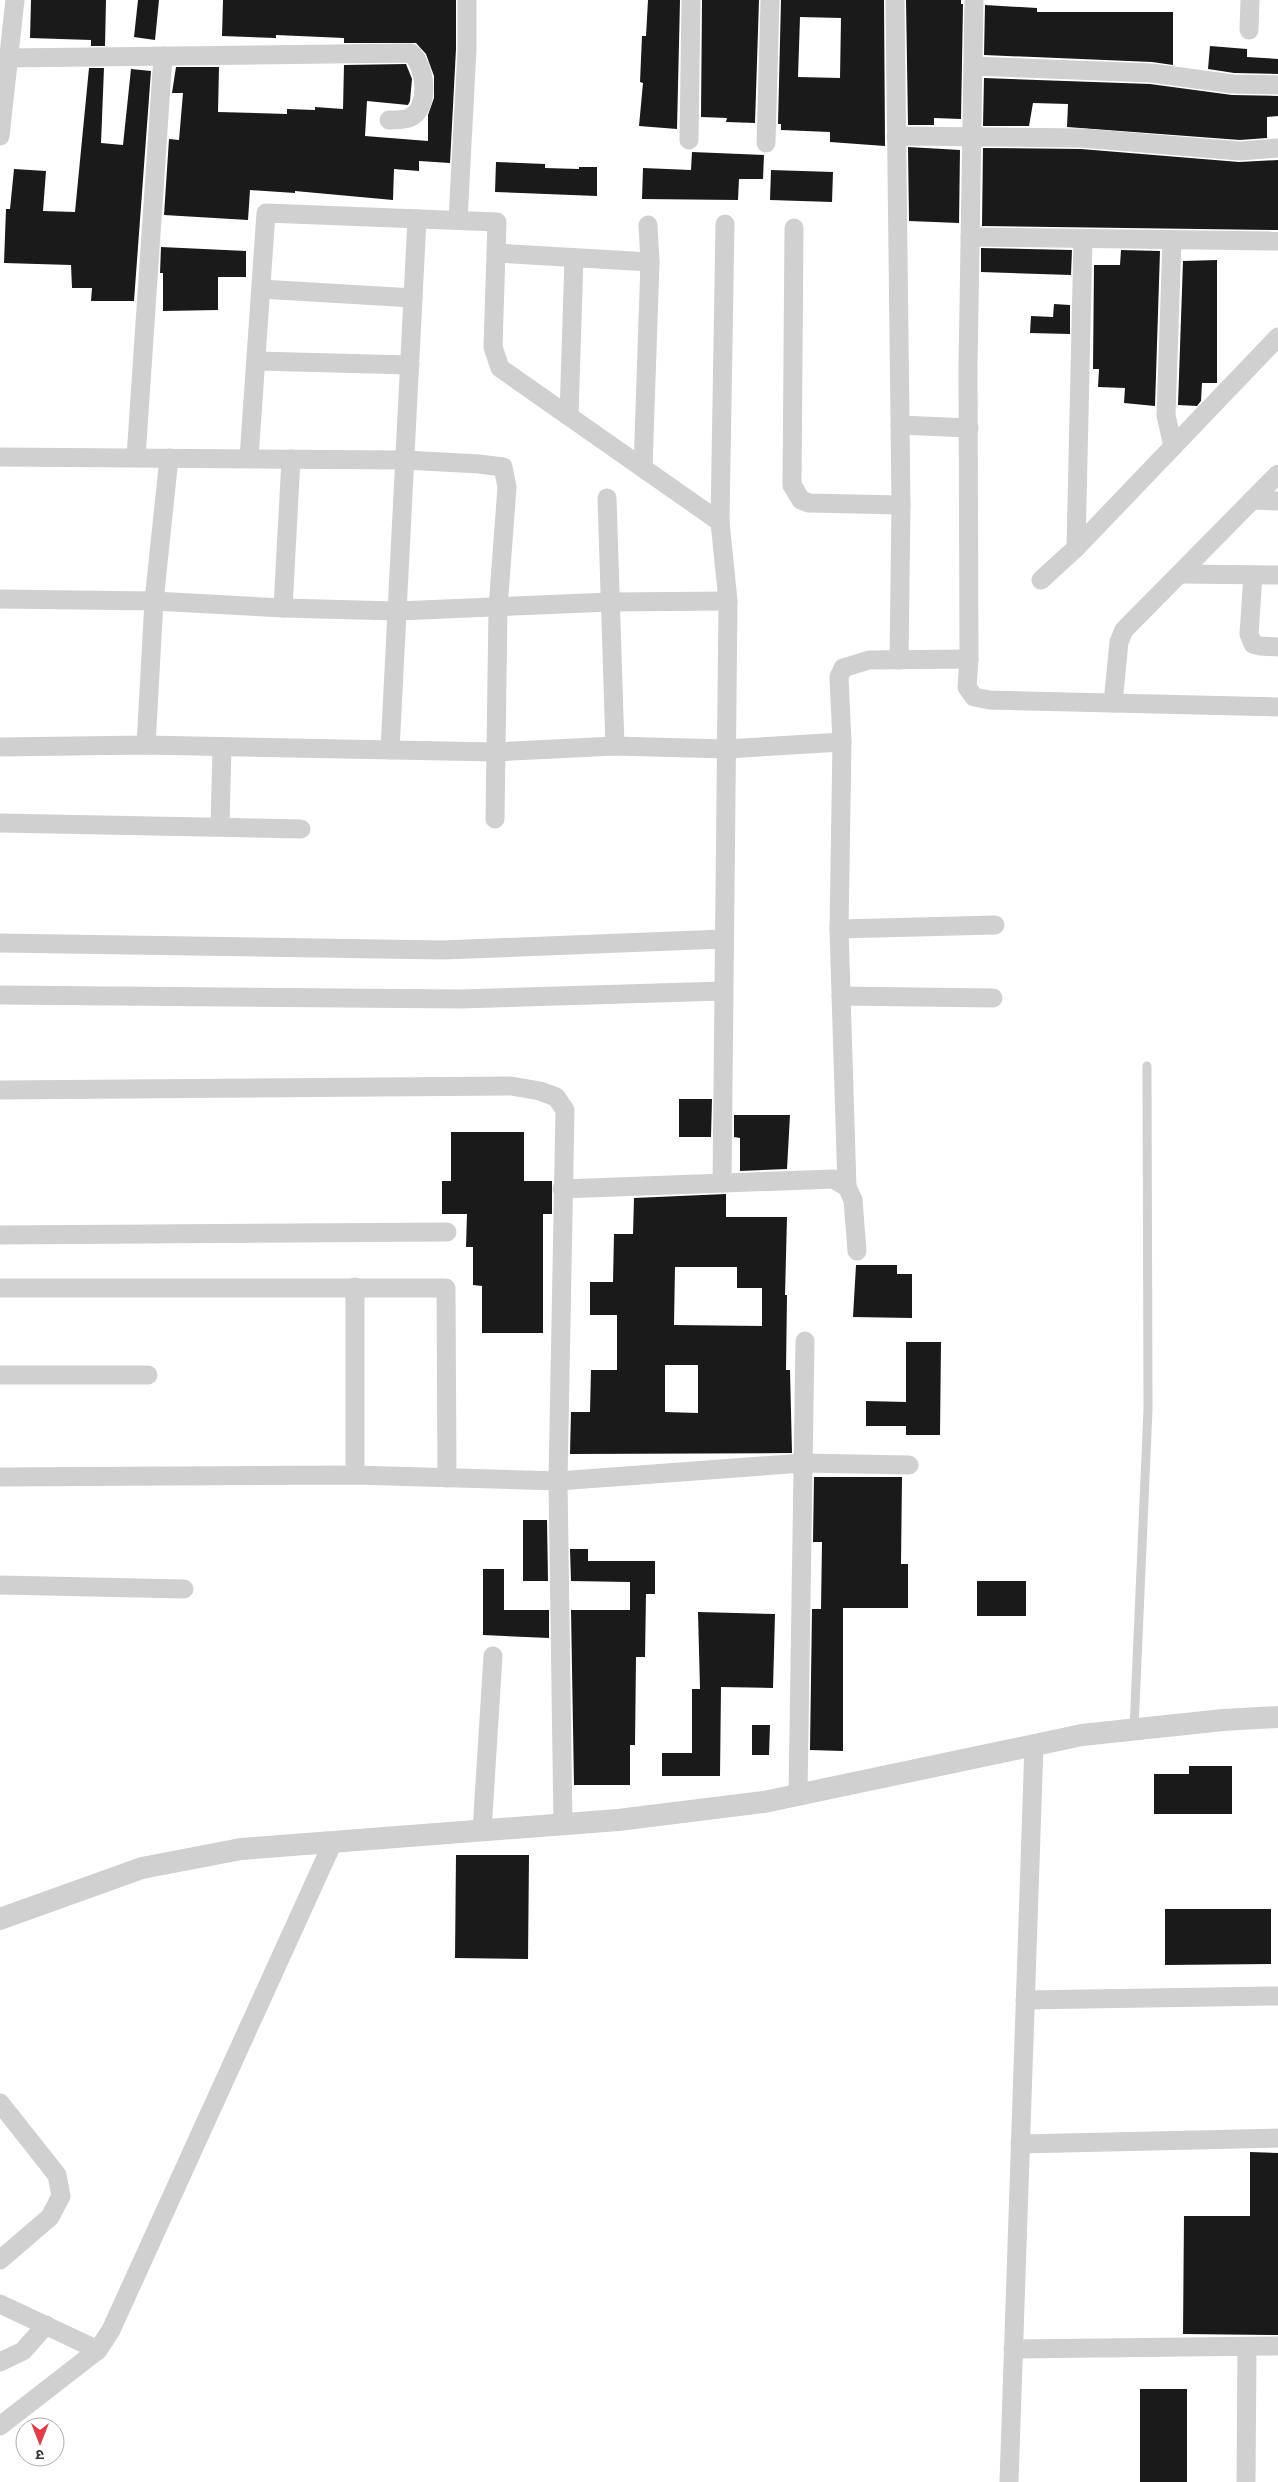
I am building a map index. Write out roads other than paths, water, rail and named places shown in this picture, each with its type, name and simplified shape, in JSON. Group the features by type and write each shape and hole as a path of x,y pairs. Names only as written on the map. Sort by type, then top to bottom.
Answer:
{"street":[{"path":"0,136 5,66 15,0"},
{"path":"458,220 467,50 467,0"},
{"path":"689,140 691,0"},
{"path":"766,143 770,0"},
{"path":"895,0 901,505 899,660"},
{"path":"974,0 968,428 969,658 967,687 974,697 990,700 1278,707"},
{"path":"1249,30 1250,0"},
{"path":"5,66 163,56 411,53 418,59 422,67 424,82 422,102 417,112 408,118 389,120"},
{"path":"136,457 163,56"},
{"path":"973,66 1151,73 1233,84 1278,85"},
{"path":"896,136 1082,138 1240,151 1278,148"},
{"path":"249,458 266,213 497,222 493,347 500,368 720,522"},
{"path":"390,750 418,219"},
{"path":"722,1183 723,939 728,601 720,522 725,224"},
{"path":"643,468 650,262 648,225"},
{"path":"794,228 792,485 801,500 809,503 901,505"},
{"path":"970,237 1278,241"},
{"path":"1076,548 1083,239"},
{"path":"1172,240 1166,415 1173,447"},
{"path":"496,253 650,262"},
{"path":"569,415 574,258"},
{"path":"261,289 413,298"},
{"path":"1041,580 1076,548 1278,337"},
{"path":"257,361 410,365"},
{"path":"900,425 968,428"},
{"path":"0,457 405,460 503,467 507,487 498,608 495,819"},
{"path":"146,745 154,601 169,458"},
{"path":"283,608 291,459"},
{"path":"1113,703 1119,642 1124,630 1278,474"},
{"path":"608,498 615,746"},
{"path":"1252,500 1278,500"},
{"path":"1181,574 1278,575"},
{"path":"1253,575 1250,634 1252,644 1278,647"},
{"path":"0,598 154,601 283,608 397,611 611,602 728,601"},
{"path":"857,1251 852,1200 847,1188 839,929 842,742 839,677 843,668 870,660 969,658"},
{"path":"0,747 146,745 495,752 615,746 726,748 842,742"},
{"path":"220,826 222,748"},
{"path":"0,823 301,829"},
{"path":"839,929 994,925"},
{"path":"0,943 443,950 723,939"},
{"path":"0,994 460,1000 723,991"},
{"path":"841,996 993,998"},
{"path":"0,1090 511,1086 540,1091 556,1097 565,1110 562,1189 558,1481 563,1825"},
{"path":"562,1189 820,1178 833,1179 847,1188"},
{"path":"0,1235 447,1232"},
{"path":"354,1287 354,1475"},
{"path":"0,1288 446,1288 447,1478"},
{"path":"798,1795 805,1341"},
{"path":"0,1375 148,1374"},
{"path":"0,1477 354,1475 558,1481 803,1463 909,1464"},
{"path":"0,1585 184,1589"},
{"path":"482,1831 494,1656"},
{"path":"0,1919 142,1868 241,1849 563,1825 764,1802 1082,1735 1224,1720 1278,1718"},
{"path":"1008,2482 1034,1745"},
{"path":"0,2426 98,2350 111,2330 333,1842"},
{"path":"1025,2000 1278,1996"},
{"path":"0,2103 57,2175 61,2196 50,2217 0,2260"},
{"path":"1020,2144 1278,2138"},
{"path":"0,2304 98,2350"},
{"path":"0,2362 22,2351 46,2325"},
{"path":"1013,2349 1278,2346"},
{"path":"1246,2482 1247,2347"}],"lane":[{"path":"1134,1730 1148,1410 1147,1066"}]}
